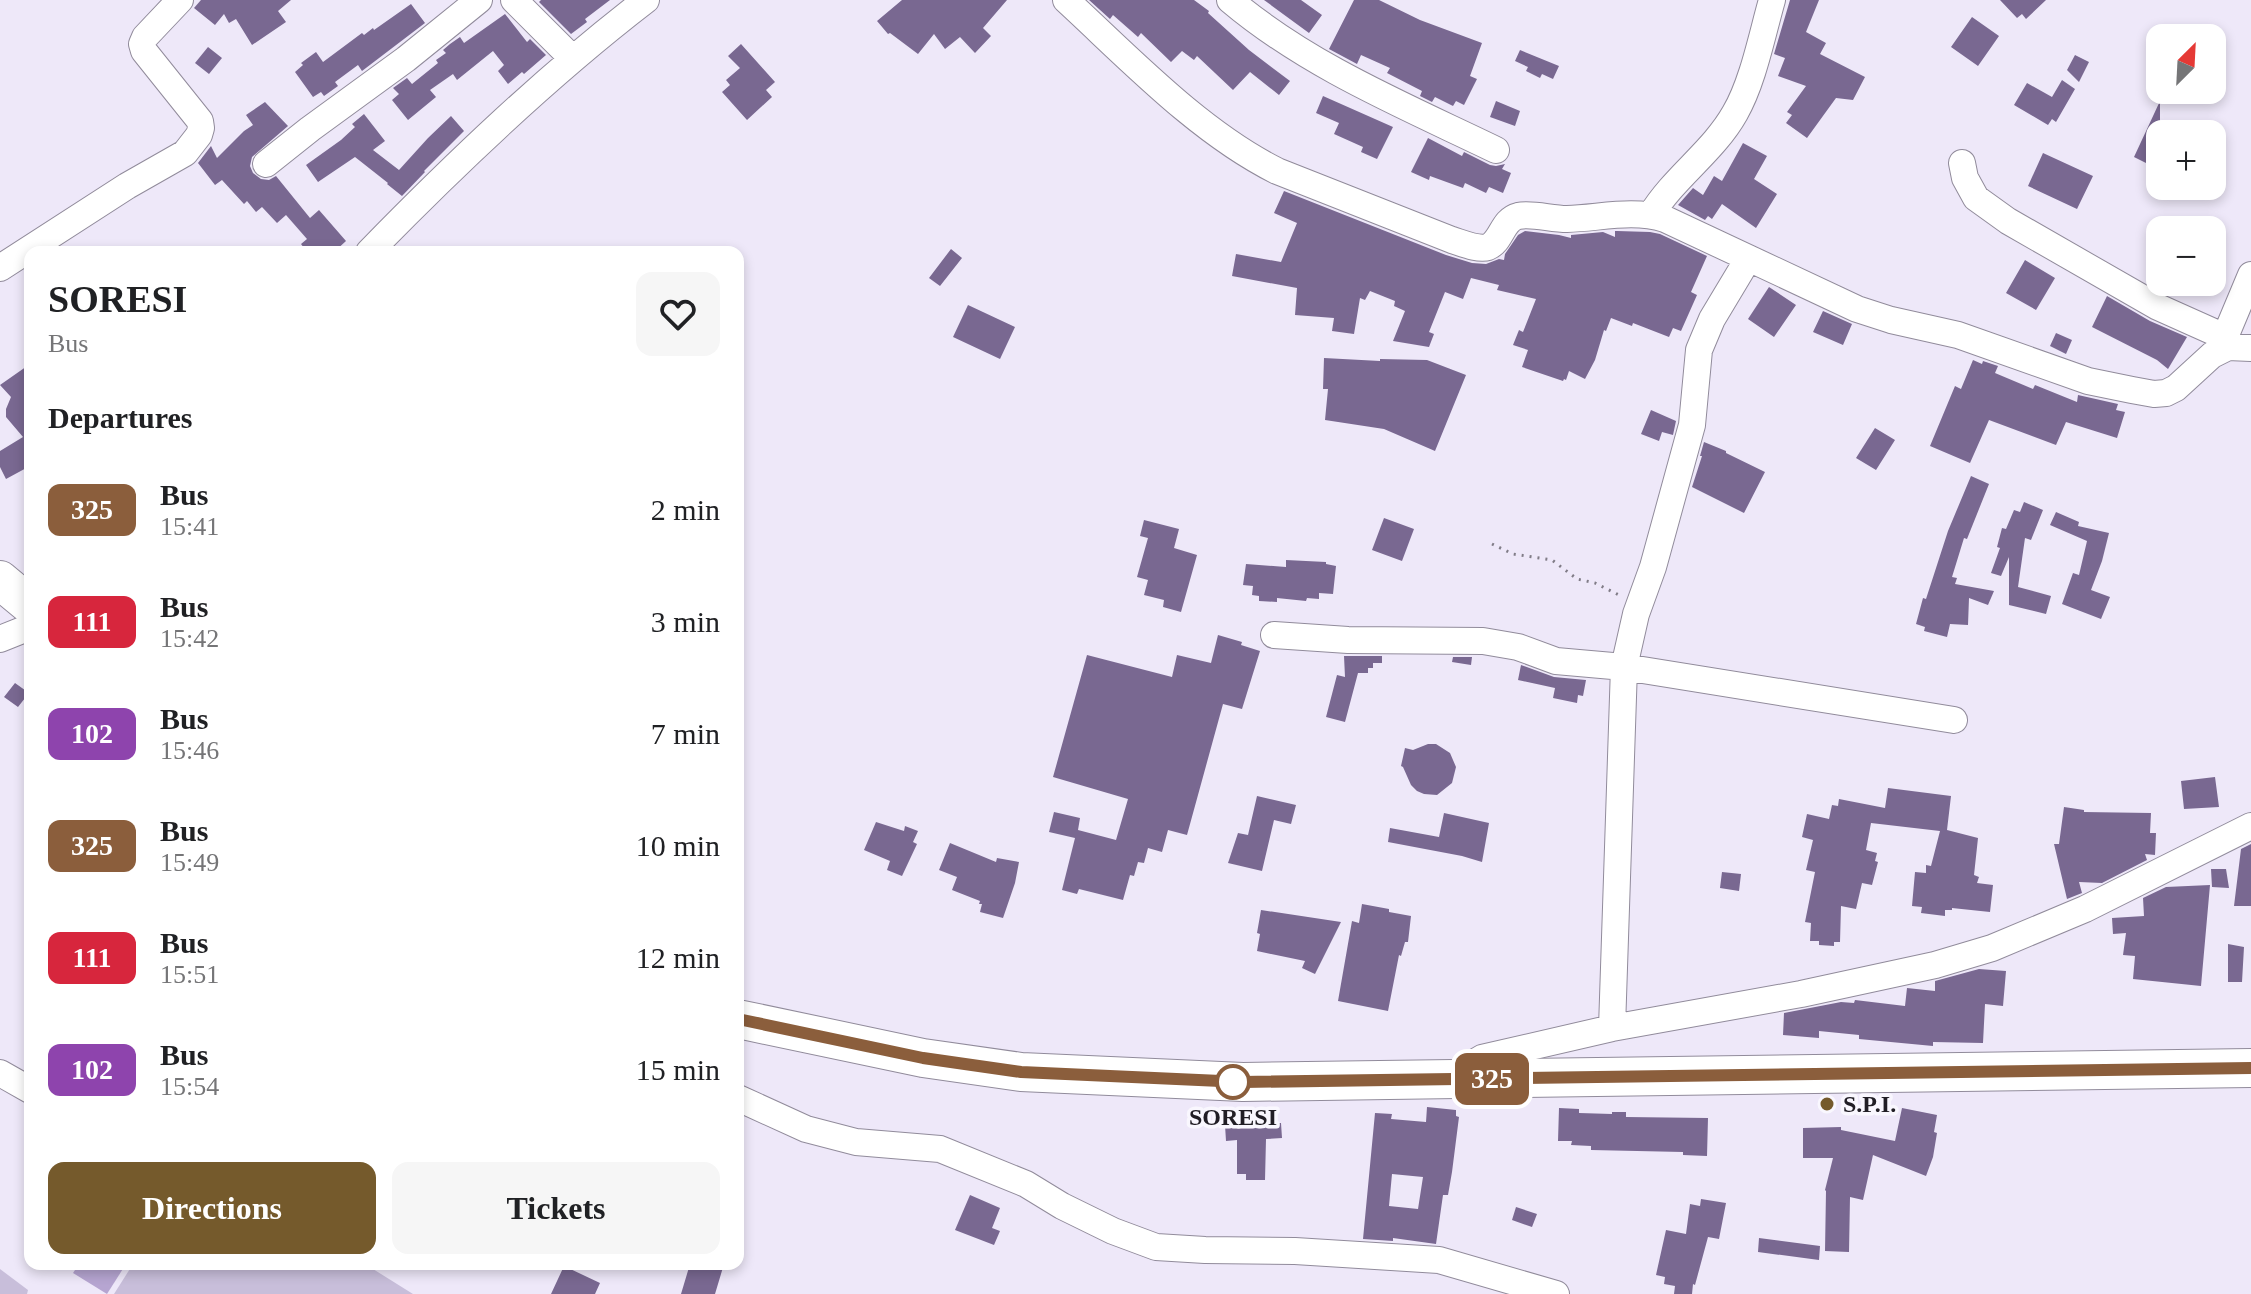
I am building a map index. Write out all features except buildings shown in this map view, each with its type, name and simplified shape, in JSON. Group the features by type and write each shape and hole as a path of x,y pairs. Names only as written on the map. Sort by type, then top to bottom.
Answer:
{"highway":[{"path":"0,580 24,600"},
{"path":"744,1020 923,1058 1021,1072 1243,1082 2251,1068"}],"street":[{"path":"34,246 185,153 194,144 201,128 200,121 144,51 142,44 180,0"},
{"path":"266,164 479,0"},
{"path":"514,0 573,59"},
{"path":"375,246 510,115 646,0"},
{"path":"1066,0 1166,91 1250,157 1277,171 1452,240 1487,247 1495,241 1509,220 1517,216 1566,219 1637,213 1651,215 1857,309 1958,335 2088,381 2154,394 2176,388 2212,355 2235,344"},
{"path":"1230,0 1289,45 1361,85 1496,150"},
{"path":"1651,215 1663,196 1719,136 1735,114 1745,92 1772,0"},
{"path":"1962,163 1965,178 1976,198 2008,221 2158,307 2235,344"},
{"path":"0,268 24,253"},
{"path":"1612,1028 1624,667 1636,614 1653,567 1692,425 1699,350 1712,319 1748,259"},
{"path":"2235,344 2251,275"},
{"path":"0,639 24,629"},
{"path":"1274,635 1348,640 1483,641 1518,647 1556,661 1624,667 1954,720"},
{"path":"1454,1080 1465,1068 1482,1058 1612,1028 1801,994 1935,965 1992,948 2085,909 2251,826"},
{"path":"0,1073 24,1087"},
{"path":"744,1101 806,1129 856,1142 940,1149 1026,1184 1113,1231 1156,1247 1439,1260 1556,1294"}],"path":[{"path":"1492,544 1513,554 1552,560 1577,579 1619,594 1636,614"}],"shaded area":[{"path":"0,1269 28,1290 27,1294 0,1294"},
{"path":"75,1270 122,1270 107,1294 73,1273"},
{"path":"129,1270 375,1270 413,1294 114,1294"}],"bus line":[{"name":"325","path":"744,1020 923,1058 1021,1072 1243,1082 2251,1068"}],"place":[{"name":"SORESI","path":"1233,1082"},
{"name":"S.P.I.","path":"1827,1104"}]}
